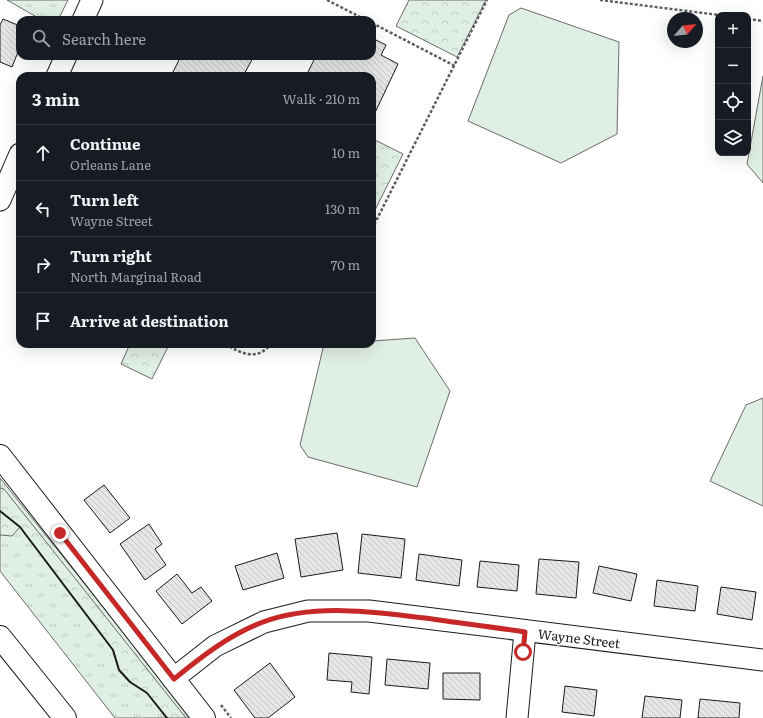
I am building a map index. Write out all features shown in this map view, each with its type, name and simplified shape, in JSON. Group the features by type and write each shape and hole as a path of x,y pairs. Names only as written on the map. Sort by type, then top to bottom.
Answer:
{"main road":[{"path":"0,456 204,718"},
{"path":"5,642 65,718"},
{"path":"5,642 71,718"}],"street":[{"path":"85,16 92,0"},
{"path":"59,72 64,60"},
{"path":"0,200 16,163"},
{"name":"Wayne Street","path":"174,679 215,646 249,628 264,622 308,611 369,611 525,632 763,660"},
{"path":"517,718 525,632"}],"path":[{"path":"327,0 358,16"},
{"path":"376,221 488,0"},
{"path":"600,0 715,14"},
{"path":"751,19 763,20"},
{"path":"376,25 455,66"},
{"path":"232,348 241,353 255,355 260,354 266,348"},
{"path":"218,702 231,718"}],"green space":[{"path":"7,0 68,0 60,16 35,16"},
{"path":"409,0 486,0 457,57 396,26"},
{"path":"521,8 619,42 617,134 561,163 468,121 509,15"},
{"path":"763,76 763,183 747,164 748,156 751,156 751,142"},
{"path":"376,140 403,154 376,208"},
{"path":"415,338 450,391 417,487 308,457 300,445 323,348 376,348 376,341"},
{"path":"128,348 168,348 152,379 121,364"},
{"path":"763,398 763,506 710,481 746,405"},
{"path":"0,478 192,718 115,718 0,571"},
{"path":"0,488 4,489 186,718 167,718 147,693 130,682 119,670 113,650 20,527 12,536 0,535"}],"building":[{"path":"3,19 16,24 16,57 12,67 0,62 0,25"},
{"path":"376,40 386,45 381,55 398,64 376,111 376,72 308,72 314,60 376,60"},
{"path":"179,60 252,60 245,72 173,72"},
{"path":"104,485 130,518 110,533 84,500"},
{"path":"149,524 162,544 155,549 166,565 145,580 120,544"},
{"path":"337,533 343,570 301,577 295,539"},
{"path":"362,534 405,539 401,578 358,573"},
{"path":"277,553 284,578 243,590 235,566"},
{"path":"419,554 462,560 459,586 416,580"},
{"path":"539,559 579,562 576,598 536,594"},
{"path":"480,561 519,565 517,591 477,587"},
{"path":"599,566 637,574 631,601 593,593"},
{"path":"177,574 192,593 201,587 212,601 182,624 156,591"},
{"path":"657,580 698,586 695,611 654,606"},
{"path":"721,587 756,592 752,620 717,614"},
{"path":"329,653 372,657 369,694 351,692 352,682 327,680"},
{"path":"387,659 430,663 428,689 385,685"},
{"path":"270,663 295,697 268,718 255,718 234,690"},
{"path":"443,673 480,673 480,700 443,699"},
{"path":"565,686 597,690 594,716 562,712"},
{"path":"645,696 682,700 680,718 642,718"},
{"path":"700,699 740,703 739,718 698,718"}],"wall":[{"path":"0,511 20,527 113,650 119,670 130,682 147,693 167,718"}],"route":[{"path":"60,533 174,679 215,646 249,628 264,622 308,611 369,611 475,624 525,632 523,652"}]}
